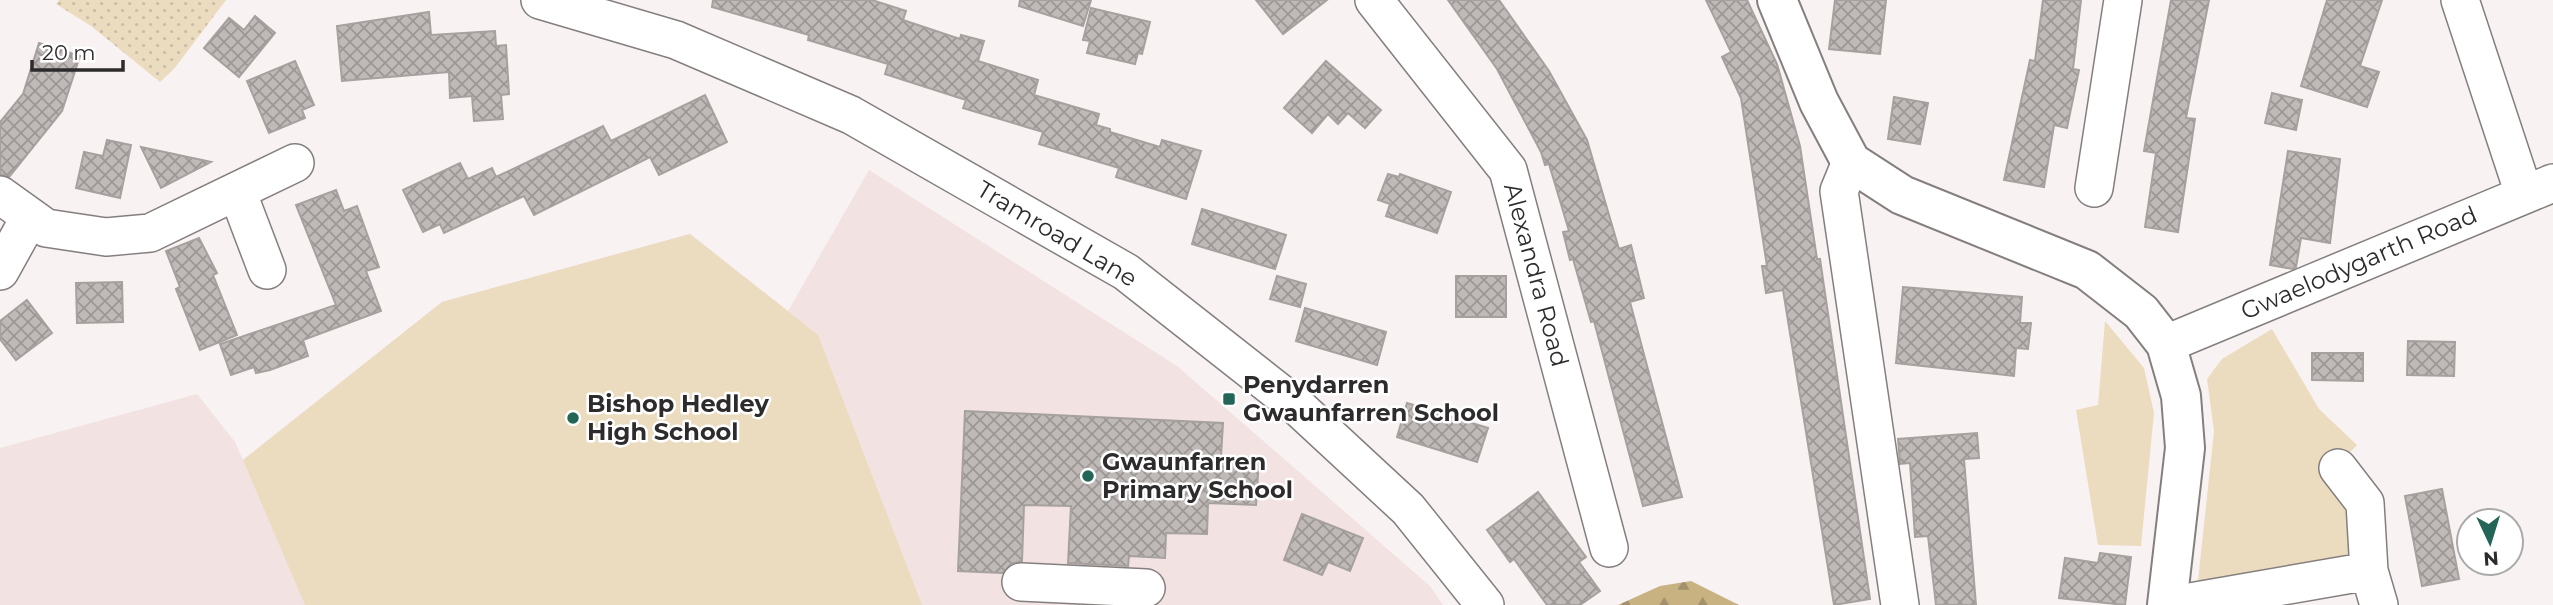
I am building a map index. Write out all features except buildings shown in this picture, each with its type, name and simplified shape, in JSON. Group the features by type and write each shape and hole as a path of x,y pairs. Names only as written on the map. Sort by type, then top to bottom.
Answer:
{"street":[{"name":"Tramroad Lane","path":"540,0 676,40 851,116 1126,272 1299,408 1408,509 1485,605"},
{"name":"Alexandra Road","path":"1374,0 1508,170 1609,548"},
{"path":"1777,0 1819,102 1851,162 1902,195 2087,270 2141,312 2166,344 2181,396 2185,448 2167,605"},
{"path":"2095,188 2123,0"},
{"path":"2460,0 2539,189"},
{"path":"1851,162 1839,191 1900,605"},
{"path":"0,195 46,228 106,237 150,233 295,163"},
{"name":"Gwaelodygarth Road","path":"2166,344 2539,189"},
{"path":"237,191 267,270"},
{"path":"0,271 30,217"},
{"path":"2173,605 2374,588 2365,503 2338,468"},
{"path":"1021,582 1146,588"}],"shaded area":[{"path":"59,0 226,0 174,69 160,82 91,26 56,4"},
{"name":"Bishop Hedley High School","path":"869,170 1177,366 1430,586 1443,605 0,605 0,448 197,394 235,442 243,460 442,302 690,234 788,311"},
{"name":"Bishop Hedley High School","path":"690,234 818,335 922,605 305,605 243,460 442,302"},
{"path":"2105,321 2144,368 2154,413 2141,546 2098,545 2076,410 2098,405"},
{"path":"2272,329 2319,409 2357,445 2332,471 2353,503 2357,552 2345,564 2213,591 2198,581 2214,431 2207,379 2222,359"}],"green space":[{"path":"1691,581 1739,605 1618,605 1660,586"}],"place":[{"name":"Penydarren Gwaunfarren School","path":"1229,399"},
{"name":"Bishop Hedley High School","path":"573,418"},
{"name":"Gwaunfarren Primary School","path":"1088,476"}]}
